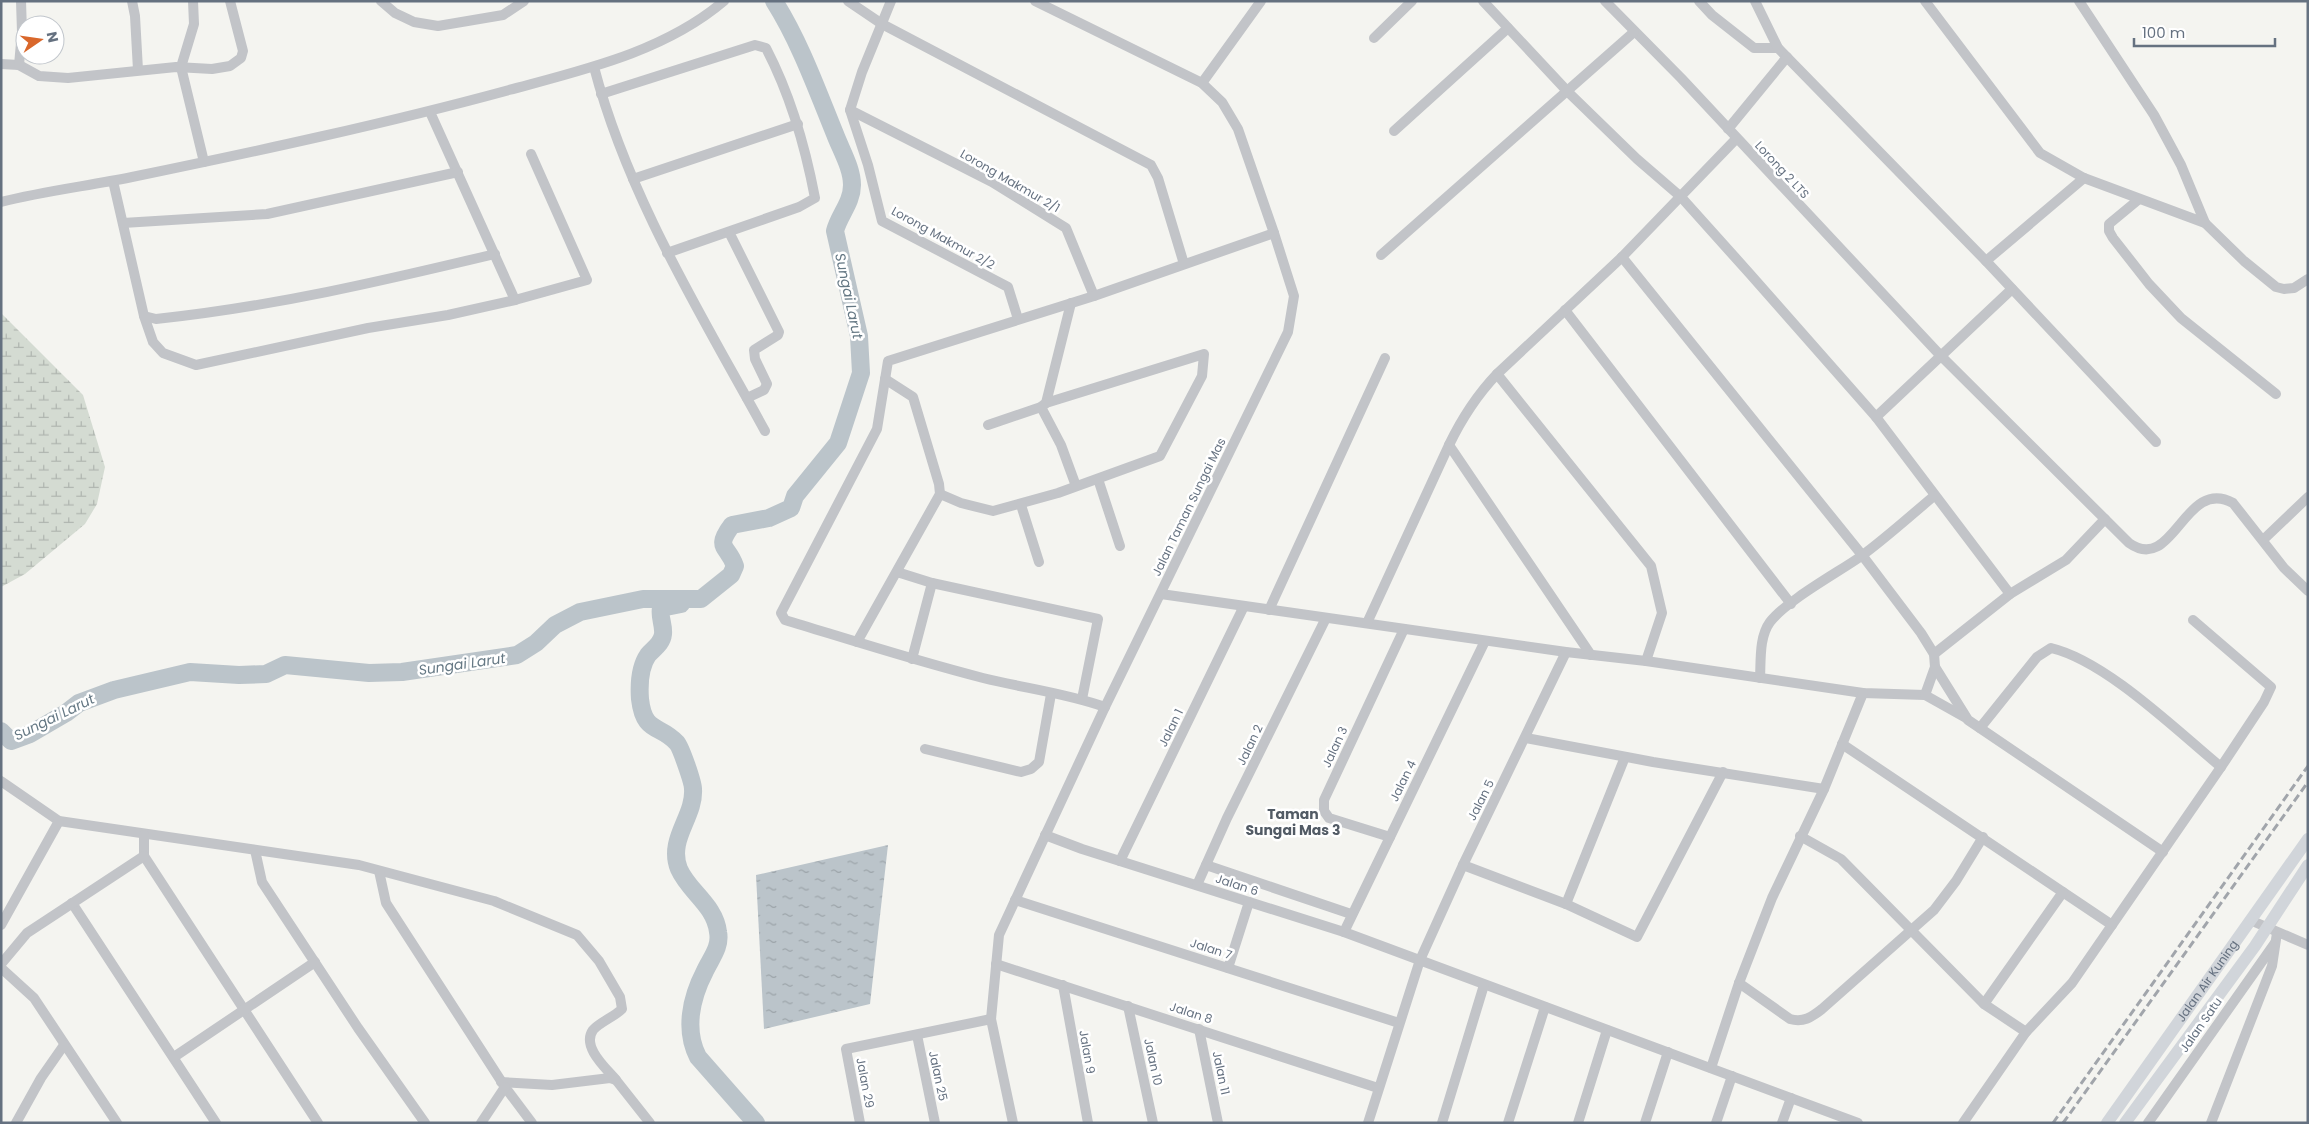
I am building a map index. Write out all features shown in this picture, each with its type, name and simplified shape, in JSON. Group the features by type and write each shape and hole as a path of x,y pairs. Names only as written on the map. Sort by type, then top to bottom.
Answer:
{"main road":[{"name":"Jalan Air Kuning","path":"2107,1123 2308,839"},
{"name":"Jalan Air Kuning","path":"2125,1123 2273,935 2308,865"}],"street":[{"path":"21,1 21,15"},
{"path":"132,1 136,16 138,70"},
{"path":"192,1 194,24 181,67 204,162"},
{"path":"18,65 39,76 68,78 138,70 181,67 212,69 230,66 241,58 241,40 230,1"},
{"path":"381,1 395,13 414,22 438,26 503,15 524,1"},
{"path":"1,202 204,162 430,112 594,67 627,56 672,35 724,1"},
{"path":"848,1 882,24 1151,165 1158,178 1184,264"},
{"path":"850,110 862,72 891,1"},
{"name":"Jalan Taman Sungai Mas","path":"1013,1123 991,1018 999,935 1105,708 1288,332 1294,296 1238,129 1222,102 1202,83 1053,5 1035,1"},
{"path":"1202,83 1260,1"},
{"path":"1374,38 1412,1"},
{"path":"1483,1 1568,92 1637,159 1681,197 1876,417 2010,594"},
{"name":"Lorong 2 LTS","path":"1606,1 1940,355 2138,550 2150,551 2159,546 2204,500 2216,496 2234,503 2284,568 2305,591 2308,591"},
{"path":"1699,1 1712,15 1754,48 1778,48"},
{"path":"1755,1 1778,48 1986,261 2156,442"},
{"path":"1925,1 2040,153 2084,178 2205,224"},
{"path":"2079,1 2115,53 2158,123 2181,165 2205,224 2244,262 2276,287 2284,289 2294,288 2308,280"},
{"path":"1394,131 1508,28"},
{"path":"1380,255 1568,92 1634,32"},
{"path":"601,94 755,45 766,48 782,78 808,160 815,198 799,207 667,254"},
{"path":"1728,129 1787,57"},
{"path":"1,64 15,65"},
{"path":"594,67 601,94 633,179 667,254 765,431"},
{"name":"Lorong Makmur 2/1","path":"850,110 992,182 1066,228 1094,296"},
{"name":"Lorong Makmur 2/2","path":"850,110 868,166 882,222 1008,287 1018,319"},
{"path":"430,112 515,300"},
{"path":"633,179 798,124"},
{"path":"1367,624 1460,422 1480,392 1496,374 1622,257 1736,139"},
{"path":"113,181 124,222 144,316 153,342 163,353 196,365 368,328 448,316 587,280 531,154"},
{"path":"124,222 267,214 458,172"},
{"path":"1986,261 2084,178"},
{"path":"2138,200 2109,224 2109,231 2148,284 2181,318 2276,394"},
{"path":"729,232 779,332 778,335 754,350 755,359 767,384 764,390 747,398"},
{"path":"1105,708 1082,699 1051,694 912,659 785,620 781,613 877,430 888,361 1094,296 1274,233"},
{"path":"144,316 156,319 267,304 359,287 495,254"},
{"path":"1622,257 1862,555 1922,633 1934,654 1935,667 1925,695"},
{"path":"1876,417 2012,289"},
{"path":"1071,303 1043,405 1062,445 1076,486"},
{"path":"1565,310 1791,604"},
{"path":"940,494 961,503 993,511 1098,479 1157,457 1163,452 1202,376 1204,354 1043,405 988,425"},
{"path":"1269,610 1385,358"},
{"path":"1496,374 1651,566 1662,613 1646,661"},
{"path":"857,642 940,494 939,484 913,397 884,380"},
{"path":"1449,445 1591,654"},
{"path":"1098,479 1120,546"},
{"path":"1760,678 1765,631 1771,621 1791,604 1862,555 1934,496"},
{"path":"2263,540 2308,497"},
{"path":"1021,504 1039,562"},
{"path":"1934,654 2010,594 2066,560 2105,519"},
{"path":"897,572 932,583 1098,619 1082,699"},
{"path":"912,659 932,583"},
{"path":"1161,594 1485,641 1646,661 1862,694 1925,695 1968,720 2163,852"},
{"name":"Jalan 1","path":"1120,861 1244,606"},
{"name":"Jalan 2","path":"1197,885 1326,618"},
{"path":"1963,1123 2026,1032 2072,983 2221,767 2264,702 2271,687 2192,620"},
{"name":"Jalan 3","path":"1390,838 1329,818 1324,811 1324,800 1404,629"},
{"name":"Jalan 4","path":"1344,932 1351,914 1390,838 1485,641"},
{"path":"1980,728 2037,657 2051,648 2064,651 2118,682 2221,767"},
{"name":"Jalan 5","path":"1368,1123 1420,960 1463,865 1566,652"},
{"path":"1935,667 1968,720"},
{"path":"925,748 1020,772 1031,769 1039,762 1051,694"},
{"path":"1710,1068 1738,983 1772,898 1824,789 1862,694"},
{"path":"1526,738 1625,757 1824,789"},
{"path":"1842,744 2112,925"},
{"path":"1566,904 1625,757"},
{"path":"1463,865 1566,904 1638,937 1723,772"},
{"path":"1,781 60,821 144,835 359,865 494,901 577,934 599,961 620,997 622,1009 593,1030 590,1037 594,1054 650,1123"},
{"path":"1,925 60,821"},
{"path":"144,835 144,856 318,1123"},
{"name":"Jalan 6","path":"1045,835 1120,861 1344,932 1852,1122"},
{"path":"1800,836 1841,859 1984,1004 2026,1032"},
{"path":"1738,983 1790,1019 1796,1021 1808,1019 1822,1009 1934,910 1983,837"},
{"path":"255,850 262,882 425,1123"},
{"path":"118,1123 34,998 1,966 27,933 144,856"},
{"path":"1206,865 1351,914"},
{"path":"379,871 386,903 503,1084 532,1123"},
{"path":"1984,1004 2063,892"},
{"name":"Jalan 7","path":"1015,900 1399,1024"},
{"path":"1228,968 1249,902"},
{"path":"72,903 216,1123"},
{"path":"2250,920 2273,935 2308,945"},
{"path":"2211,1123 2272,966 2273,935"},
{"name":"Jalan Satu","path":"2148,1123 2273,935"},
{"path":"174,1057 315,962"},
{"name":"Jalan 8","path":"996,964 1378,1088"},
{"name":"Jalan 9","path":"1063,985 1088,1123"},
{"path":"1442,1123 1484,985"},
{"name":"Jalan 10","path":"1128,1006 1153,1123"},
{"path":"1508,1123 1545,1007"},
{"path":"917,1035 991,1018"},
{"name":"Jalan 11","path":"1199,1029 1218,1123"},
{"path":"1578,1123 1607,1030"},
{"name":"Jalan 29","path":"860,1123 846,1049 917,1035"},
{"name":"Jalan 25","path":"917,1035 935,1123"},
{"path":"16,1123 41,1078 64,1045"},
{"path":"1645,1123 1668,1052"},
{"path":"1716,1123 1732,1076"},
{"path":"503,1084 552,1085 603,1078 616,1080"},
{"path":"481,1123 503,1084"},
{"path":"1782,1123 1791,1098"}],"green space":[{"path":"1,313 83,395 105,467 97,504 85,524 25,574 1,587"}],"water":[{"path":"888,845 870,1004 764,1029 756,875"}],"waterway":[{"name":"Sungai Larut","path":"1,731 11,741 30,734 66,713 79,703 114,690 190,672 239,675 266,674 285,665 369,673 402,672 517,655 536,643 555,625 580,612 643,599 701,599 731,575 735,566 723,543 732,525 769,518 791,508 795,496 838,443 861,373 859,336 835,231 850,198 852,179 846,159 808,66 774,1"},
{"path":"681,604 661,608 662,638 648,655 643,665 640,699 642,710 649,723 677,743 689,773 693,789 692,799 676,848 676,858 683,877 712,914 719,937 717,948 700,981 693,1003 690,1025 694,1047 698,1057 756,1123"}],"railway":[{"path":"2053,1123 2308,766"},
{"path":"2063,1123 2308,782"}],"district":[{"name":"Taman Sungai Mas 3","path":"1293,822"}]}
